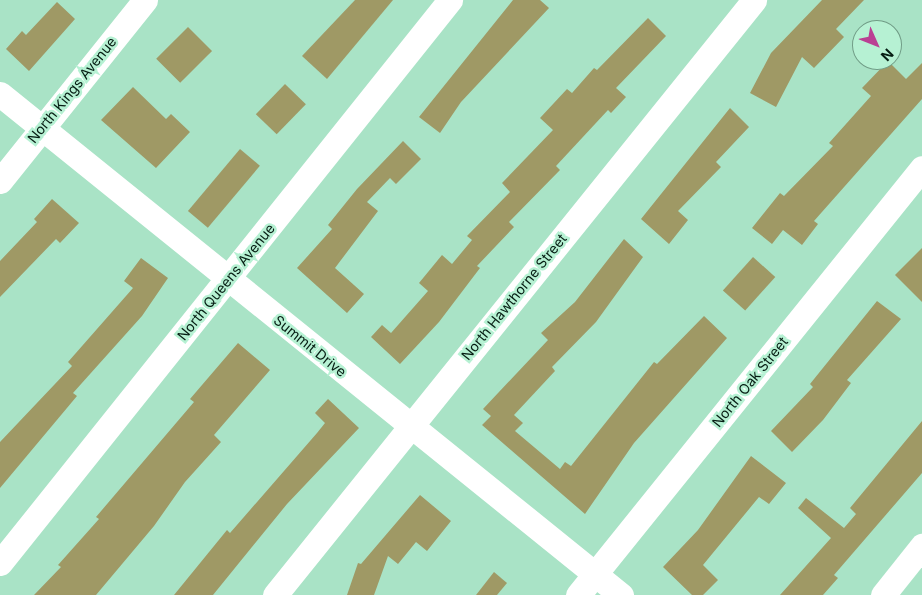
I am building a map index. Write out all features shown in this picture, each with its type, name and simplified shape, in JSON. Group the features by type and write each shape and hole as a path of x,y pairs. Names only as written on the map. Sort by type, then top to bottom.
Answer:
{"street":[{"name":"North Kings Avenue","path":"0,181 145,0"},
{"name":"North Queens Avenue","path":"0,562 450,0"},
{"name":"North Hawthorne Street","path":"275,595 754,0"},
{"name":"Summit Drive","path":"0,94 43,127 227,280 621,595"},
{"name":"North Oak Street","path":"578,595 922,168"},
{"path":"883,595 922,546"}],"building":[{"path":"355,0 393,0 327,79 302,56"},
{"path":"513,0 540,0 549,8 461,102 440,133 419,117"},
{"path":"822,0 864,0 836,29 844,37 814,68 802,57 776,107 750,93 771,53"},
{"path":"57,2 75,19 29,71 6,49 22,31 26,35"},
{"path":"648,18 666,36 616,88 626,97 611,113 608,110 556,166 560,170 509,222 514,227 477,266 480,268 439,322 400,364 371,337 382,325 391,333 428,291 419,283 442,255 452,264 472,240 467,236 510,192 502,183 553,130 540,118 567,89 572,93 594,68 597,70"},
{"path":"188,27 212,51 180,83 156,59"},
{"path":"922,63 922,99 814,221 818,224 802,245 783,230 772,244 752,228 780,193 784,196 833,146 829,143 871,96 862,88 879,70 897,70 906,79"},
{"path":"285,84 306,104 277,134 256,114"},
{"path":"133,87 166,119 171,114 190,132 156,168 101,120"},
{"path":"730,108 749,127 716,162 721,167 678,211 688,220 669,244 641,219"},
{"path":"403,141 421,159 396,184 390,178 367,202 378,211 335,268 364,294 347,313 297,268 332,229 328,225 357,189"},
{"path":"240,149 260,166 208,228 188,211"},
{"path":"52,199 79,223 60,243 56,239 0,297 0,261 37,222 34,219"},
{"path":"624,239 643,257 596,322 552,367 555,371 514,415 523,423 515,431 560,469 565,462 571,466 654,362 657,364 704,316 727,338 634,443 585,514 482,425 491,416 483,409 548,340 541,333 575,302"},
{"path":"922,248 922,302 895,275"},
{"path":"753,257 775,277 745,311 723,290"},
{"path":"141,258 168,278 142,316 73,393 77,396 0,488 0,442 72,366 68,362 133,288 124,281"},
{"path":"877,301 901,319 847,380 851,383 823,420 792,452 771,431 813,387 810,384"},
{"path":"238,343 270,370 214,435 221,442 185,482 154,526 96,595 34,595 61,567 58,565 99,519 96,517 194,402 190,399"},
{"path":"328,399 359,428 287,504 213,595 174,595 227,530 230,533 325,423 315,413"},
{"path":"922,421 922,473 834,575 838,578 823,595 780,595 831,538 798,508 806,498 844,528 856,514 850,508"},
{"path":"751,456 786,483 769,504 759,497 703,565 718,580 703,595 692,595 663,567 698,530"},
{"path":"420,495 451,521 427,551 416,542 398,564 388,556 374,595 347,595 358,563 361,564"},
{"path":"494,572 507,583 497,595 476,595"}]}
